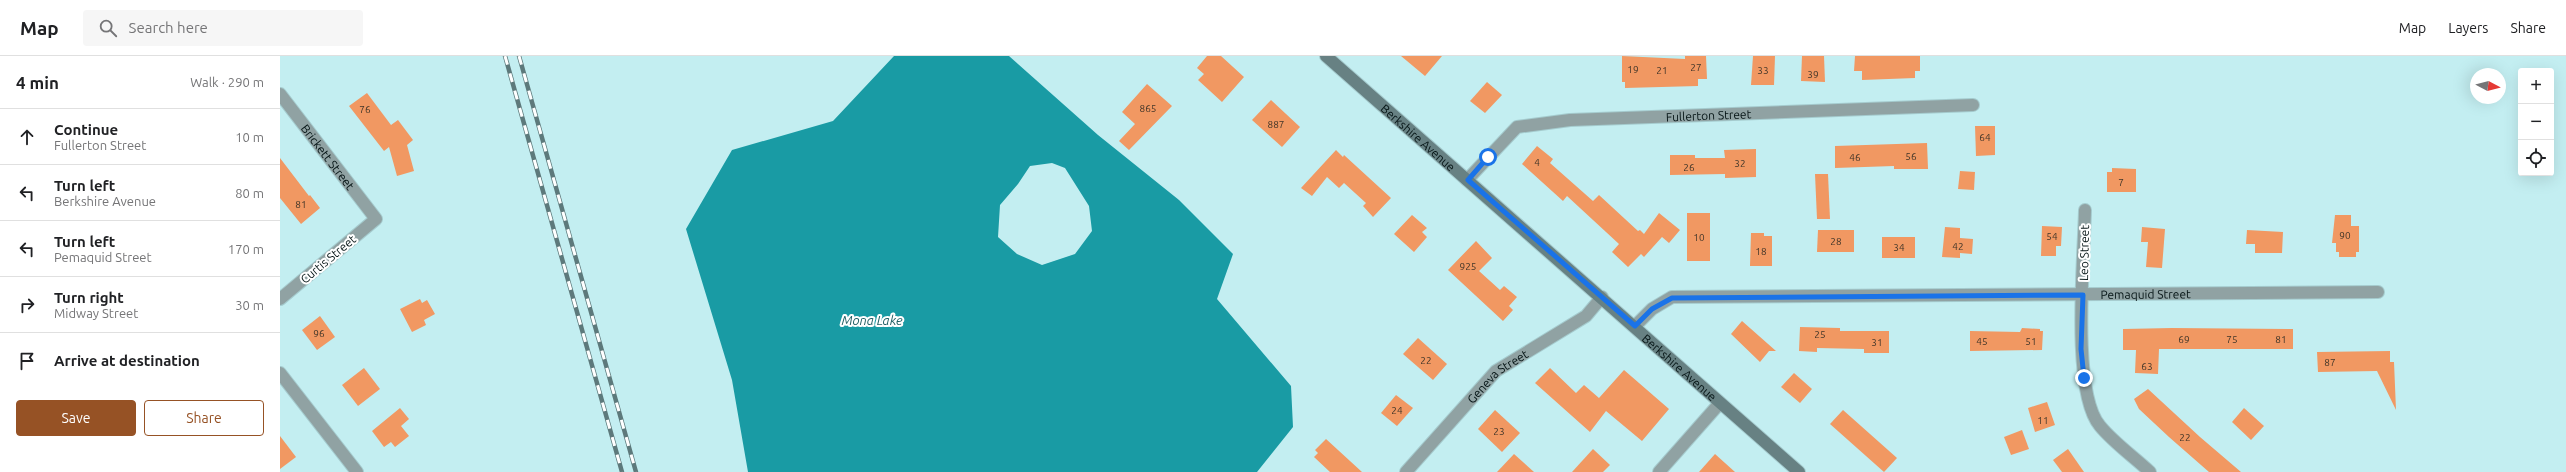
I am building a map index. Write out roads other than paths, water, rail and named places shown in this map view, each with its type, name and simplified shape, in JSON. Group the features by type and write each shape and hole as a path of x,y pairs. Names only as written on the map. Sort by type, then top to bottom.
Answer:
{"main road":[{"name":"Berkshire Avenue","path":"1326,56 1635,326 1719,404 1799,472"}],"street":[{"name":"Brickett Street","path":"280,94 376,219"},
{"name":"Fullerton Street","path":"1468,180 1517,127 1533,124 1570,120 1973,105"},
{"name":"Leo Street","path":"2085,210 2081,349 2089,404 2100,426 2150,472"},
{"name":"Curtis Street","path":"280,299 376,219"},
{"name":"Pemaquid Street","path":"1635,326 1652,309 1672,298 2378,292"},
{"name":"Geneva Street","path":"1406,472 1496,371 1586,316 1602,297"},
{"path":"280,373 357,472"},
{"path":"1659,472 1719,404"}],"water":[{"name":"Mona Lake","path":"894,56 1009,56 1098,135 1179,200 1233,254 1217,299 1291,386 1293,427 1257,472 748,472 732,380 686,229 732,150 833,121","holes":["1052,163 1065,168 1089,206 1092,231 1075,254 1042,265 1017,254 998,237 1000,205 1018,184 1030,166"]}],"railway":[{"path":"505,56 622,472"},
{"path":"519,56 636,472"}]}
